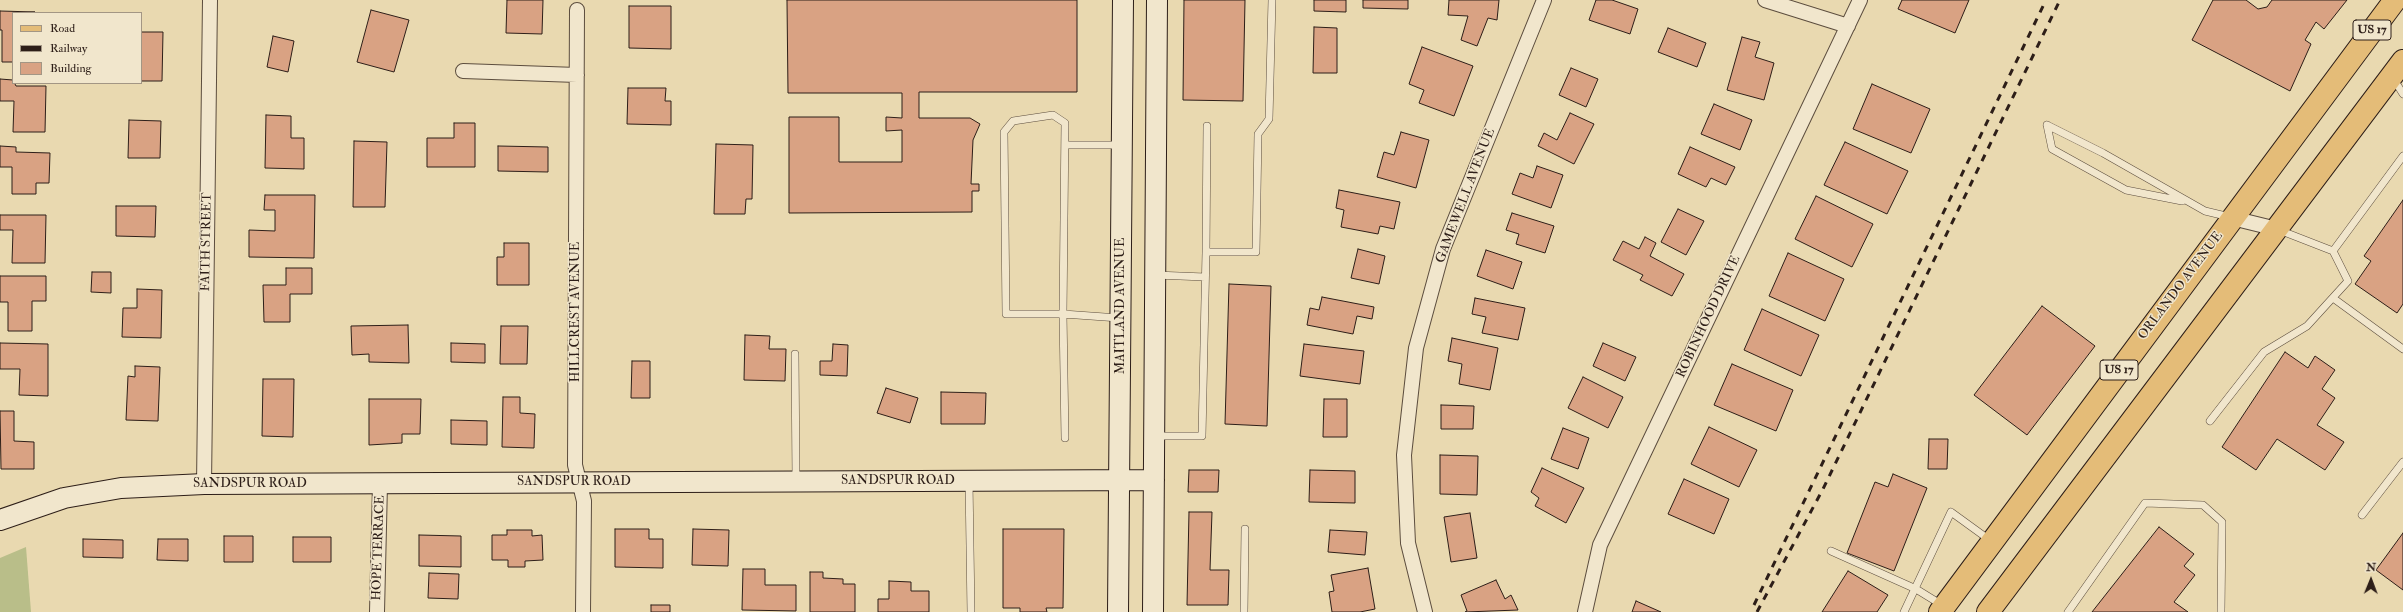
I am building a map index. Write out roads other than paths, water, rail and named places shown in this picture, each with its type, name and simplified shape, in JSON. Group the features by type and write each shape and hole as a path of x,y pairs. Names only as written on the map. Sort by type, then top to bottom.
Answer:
{"main road":[{"name":"MAITLAND AVENUE","path":"1118,612 1123,0"},
{"path":"1153,612 1157,0"},
{"name":"ORLANDO AVENUE","path":"1945,610 1991,541 2395,0"},
{"path":"1988,612 2277,229 2399,77"},
{"name":"SANDSPUR ROAD","path":"0,520 64,498 78,495 121,488 204,484 1154,480"}],"street":[{"name":"FAITH STREET","path":"204,484 210,0"},
{"name":"GAMEWELL AVENUE","path":"1425,612 1408,543 1404,455 1416,348 1443,249 1544,0"},
{"path":"1765,0 1848,26"},
{"name":"ROBINHOOD DRIVE","path":"1585,612 1600,545 1860,0"},
{"name":"HILLCREST AVENUE","path":"577,10 575,465 584,501 583,612"},
{"path":"463,71 577,75"},
{"path":"2232,218 2277,229"},
{"name":"HOPE TERRACE","path":"377,612 380,484"}],"lane":[{"path":"1206,252 1256,252 1258,134 1269,119 1272,0"},
{"path":"1064,438 1063,314 1065,123 1053,116 1013,121 1004,132 1006,314 1063,314 1121,318"},
{"path":"2188,202 2126,190 2052,149 2047,125 2103,153 2205,211 2232,218"},
{"path":"1154,436 1202,436 1207,126"},
{"path":"1065,145 1122,146"},
{"path":"2334,251 2403,156"},
{"path":"2210,421 2264,352 2307,326 2348,281 2334,251 2277,229"},
{"path":"1155,275 1205,277"},
{"path":"2333,298 2403,349"},
{"path":"796,354 796,482"},
{"path":"2362,515 2403,462"},
{"path":"969,481 971,612"},
{"path":"2068,612 2145,503 2203,505 2222,522 2221,612"},
{"path":"1904,612 1951,512 1991,541"},
{"path":"1244,612 1245,529"},
{"path":"1831,551 1916,589 1945,610"}],"railway":[{"path":"1754,605 2046,0"},
{"path":"1757,612 1823,489 2060,0"}]}
